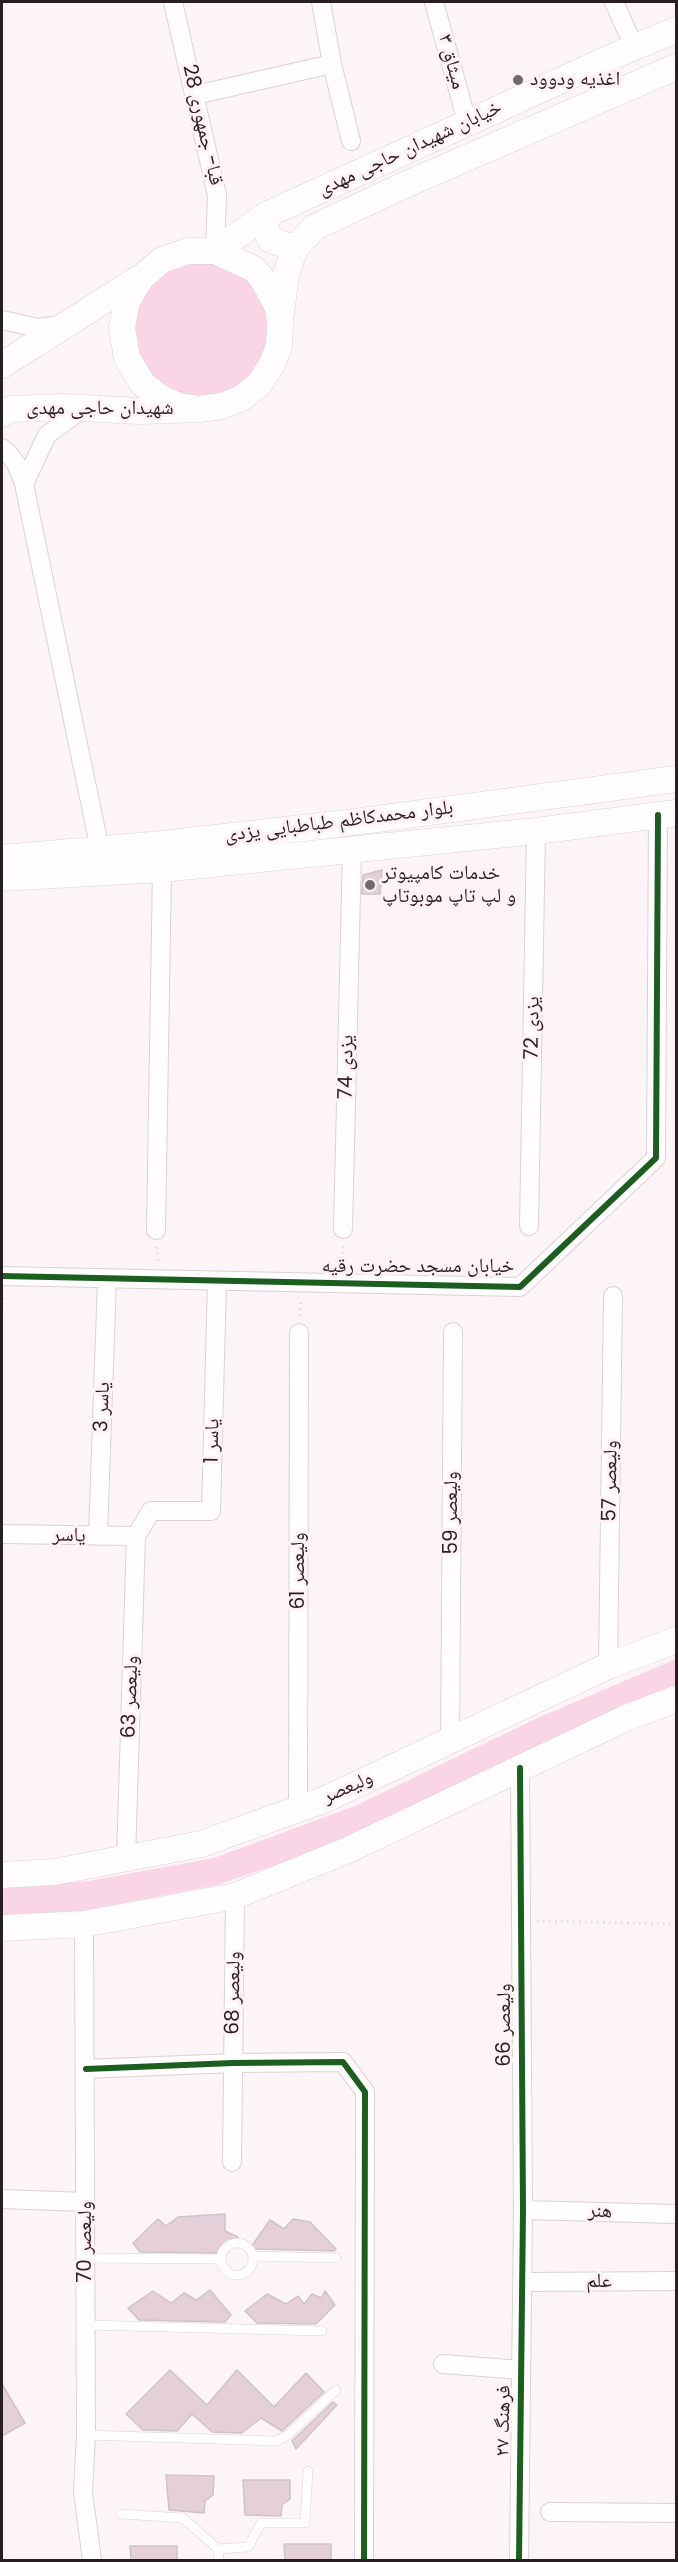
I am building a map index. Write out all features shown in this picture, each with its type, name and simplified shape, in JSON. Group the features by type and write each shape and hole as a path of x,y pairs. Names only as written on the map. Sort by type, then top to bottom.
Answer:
{"main road":[{"name":"خیابان شهیدان حاجی مهدی","path":"215,251 268,214 467,122 676,30"},
{"name":"خیابان شهیدان حاجی مهدی","path":"280,324 286,274 295,248 315,227 406,184 676,67"},
{"path":"268,214 265,228 271,240 295,248"},
{"path":"2,365 141,278 162,260 188,251 215,251 254,269 264,281 278,308 279,346 271,366 259,384 242,398 222,406 200,409 179,406 159,397 142,383 127,358 122,328 127,301 141,278"},
{"name":"شهیدان حاجی مهدی","path":"2,414 11,410 84,408 139,411 200,409"},
{"name":"بلوار محمدکاظم طباطبایی یزدی","path":"2,858 100,850 347,823 676,779"},
{"name":"بلوار محمدکاظم طباطبایی یزدی","path":"2,878 162,869 536,831 667,814"},
{"name":"ولیعصر","path":"2,1875 54,1872 201,1844 326,1799 608,1666 676,1640"},
{"path":"2,1928 84,1924 235,1896 348,1850 626,1718 676,1699"}],"street":[{"name":"قبا- جمهوری 28","path":"173,2 217,195 215,251"},
{"path":"321,2 332,64 351,141"},
{"name":"میثاق ۳","path":"434,2 467,122"},
{"path":"615,2 634,47"},
{"path":"195,95 332,64"},
{"path":"2,320 38,328 66,324"},
{"path":"24,484 46,435 84,408"},
{"path":"2,448 9,453 17,465 24,484 100,850"},
{"name":"خیابان مسجد حضرت رقیه","path":"2,1276 520,1287 656,1158 667,814"},
{"name":"یزدی 72","path":"529,1226 536,831"},
{"name":"یزدی 74","path":"343,1229 352,850"},
{"path":"156,1230 162,869"},
{"name":"یاسر 3","path":"98,1536 107,1278"},
{"name":"یاسر 1","path":"136,1536 151,1511 211,1511 217,1281"},
{"name":"ولیعصر 57","path":"608,1666 613,1296"},
{"name":"ولیعصر 59","path":"450,1740 453,1332"},
{"name":"ولیعصر 61","path":"298,1809 299,1333"},
{"name":"یاسر","path":"2,1534 136,1536"},
{"name":"ولیعصر 63","path":"126,1858 136,1536"},
{"name":"ولیعصر 66","path":"520,1768 522,2282"},
{"name":"ولیعصر 68","path":"232,2162 235,1896"},
{"name":"ولیعصر 70","path":"84,1924 86,2435 83,2492 92,2560"},
{"path":"86,2069 233,2062 343,2062 365,2092 364,2560"},
{"path":"2,2199 86,2202"},
{"name":"هنر","path":"523,2210 676,2214"},
{"name":"علم","path":"522,2282 676,2281"},
{"name":"فرهنگ ۲۷","path":"519,2560 522,2282"},
{"path":"443,2364 521,2370"},
{"path":"549,2512 676,2513"}],"lane":[{"path":"239,2243 246,2246 253,2256 253,2264 242,2275 234,2276 223,2267 221,2259 227,2247 239,2243"},
{"path":"253,2256 336,2258"},
{"path":"86,2258 221,2259"},
{"path":"86,2325 322,2331"},
{"path":"86,2435 276,2441 288,2435 336,2390"},
{"path":"218,2549 248,2547 261,2523 305,2523 308,2471"},
{"path":"121,2514 183,2518 218,2549 219,2560"}],"path":[{"path":"343,1229 343,1284"},
{"path":"156,1230 159,1280"},
{"path":"299,1333 302,1283"},
{"path":"521,1921 676,1924"}],"shaded area":[{"path":"203,257 249,275 273,326 254,378 227,396 183,398 153,384 130,349 141,278"},
{"path":"676,1659 676,1689 327,1847 217,1885 81,1911 2,1917 2,1888 89,1881 214,1858 355,1806 533,1720"}],"building":[{"name":"خدمات کامپیوتر و لپ تاپ موبوتاپ","path":"382,870 380,894 362,894 363,875"},
{"path":"225,2214 225,2231 238,2237 223,2253 140,2252 133,2243 158,2219 166,2226 178,2217"},
{"path":"293,2219 310,2222 336,2249 334,2251 253,2249 251,2247 270,2220 284,2229"},
{"path":"210,2290 231,2315 225,2322 139,2320 128,2308 153,2291 171,2303 184,2293 196,2300"},
{"path":"325,2291 335,2305 316,2324 257,2323 245,2311 267,2294 286,2304 298,2296 304,2304 312,2294 321,2298"},
{"path":"170,2370 207,2405 237,2370 274,2407 306,2373 324,2392 282,2431 261,2418 242,2433 212,2432 192,2414 177,2431 143,2430 126,2414"},
{"path":"2,2384 25,2423 2,2436"},
{"path":"333,2402 337,2405 296,2449 292,2441"},
{"path":"166,2475 214,2476 213,2495 205,2501 204,2513 169,2510"},
{"path":"243,2480 290,2480 290,2499 282,2505 281,2516 245,2515"},
{"path":"284,2544 331,2544 331,2560 285,2560"},
{"path":"130,2546 177,2546 177,2560 131,2560"}],"cycle path":[{"path":"2,1276 520,1287 656,1158 658,815"},
{"path":"519,2560 523,2210 520,1768"},
{"path":"86,2069 233,2063 343,2062 365,2092 364,2560"}],"place":[{"name":"اغذیه ودوود","path":"518,80"},
{"name":"خدمات کامپیوتر و لپ تاپ موبوتاپ","path":"370,885"}]}
